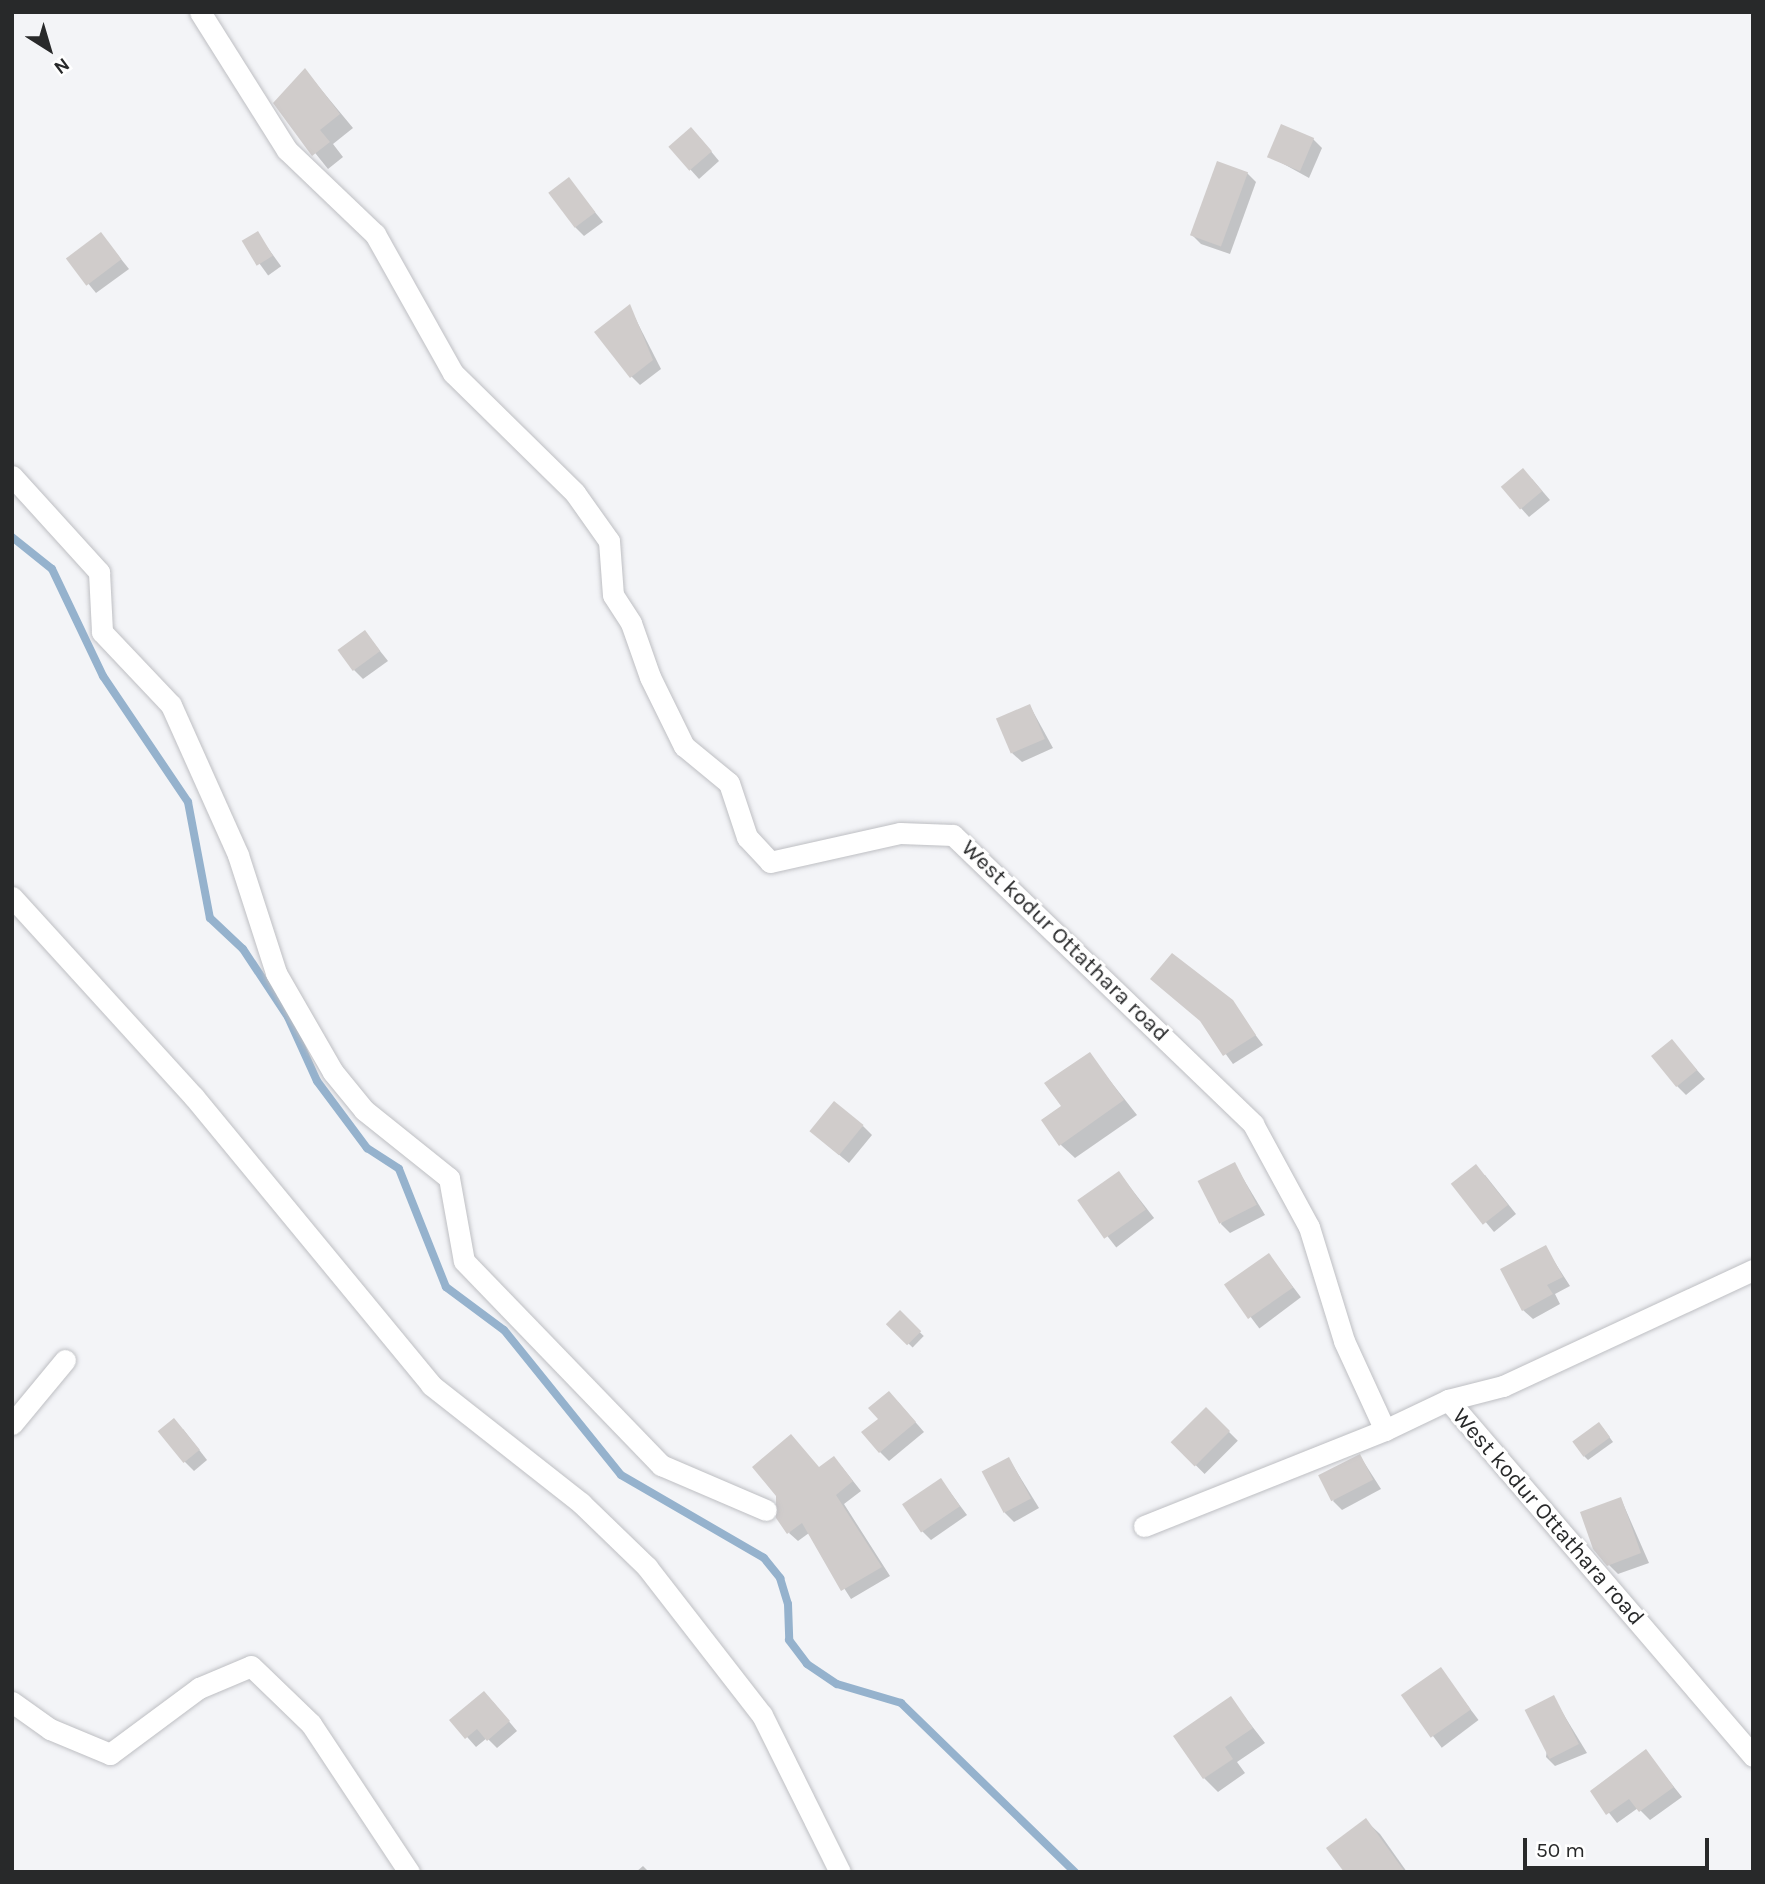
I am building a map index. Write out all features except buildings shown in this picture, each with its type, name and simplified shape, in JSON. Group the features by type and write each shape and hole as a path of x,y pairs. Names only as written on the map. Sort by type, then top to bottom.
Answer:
{"street":[{"name":"West kodur Ottathara road","path":"200,12 287,150 375,234 453,373 575,493 609,541 613,595 631,623 650,677 684,746 729,783 747,837 770,862 900,833 953,835 1253,1124 1309,1227 1345,1341 1385,1430 1448,1401 1753,1756"},
{"path":"12,476 99,572 102,632 171,705 238,855 276,973 333,1072 364,1110 449,1178 464,1261 661,1465 766,1510"},
{"path":"12,897 194,1097 431,1385 580,1503 647,1567 762,1715 839,1872"},
{"path":"1448,1401 1503,1386 1753,1270"},
{"path":"12,1424 65,1360"},
{"path":"1144,1526 1385,1430"},
{"path":"12,1702 50,1729 110,1754 199,1688 251,1666 311,1724 409,1872"}],"waterway":[{"path":"12,537 52,569 103,676 188,802 210,918 243,949 288,1017 317,1081 367,1148 399,1169 446,1287 504,1330 621,1475 764,1558 780,1578 788,1604 789,1640 807,1664 837,1684 901,1703 1075,1872"}]}
